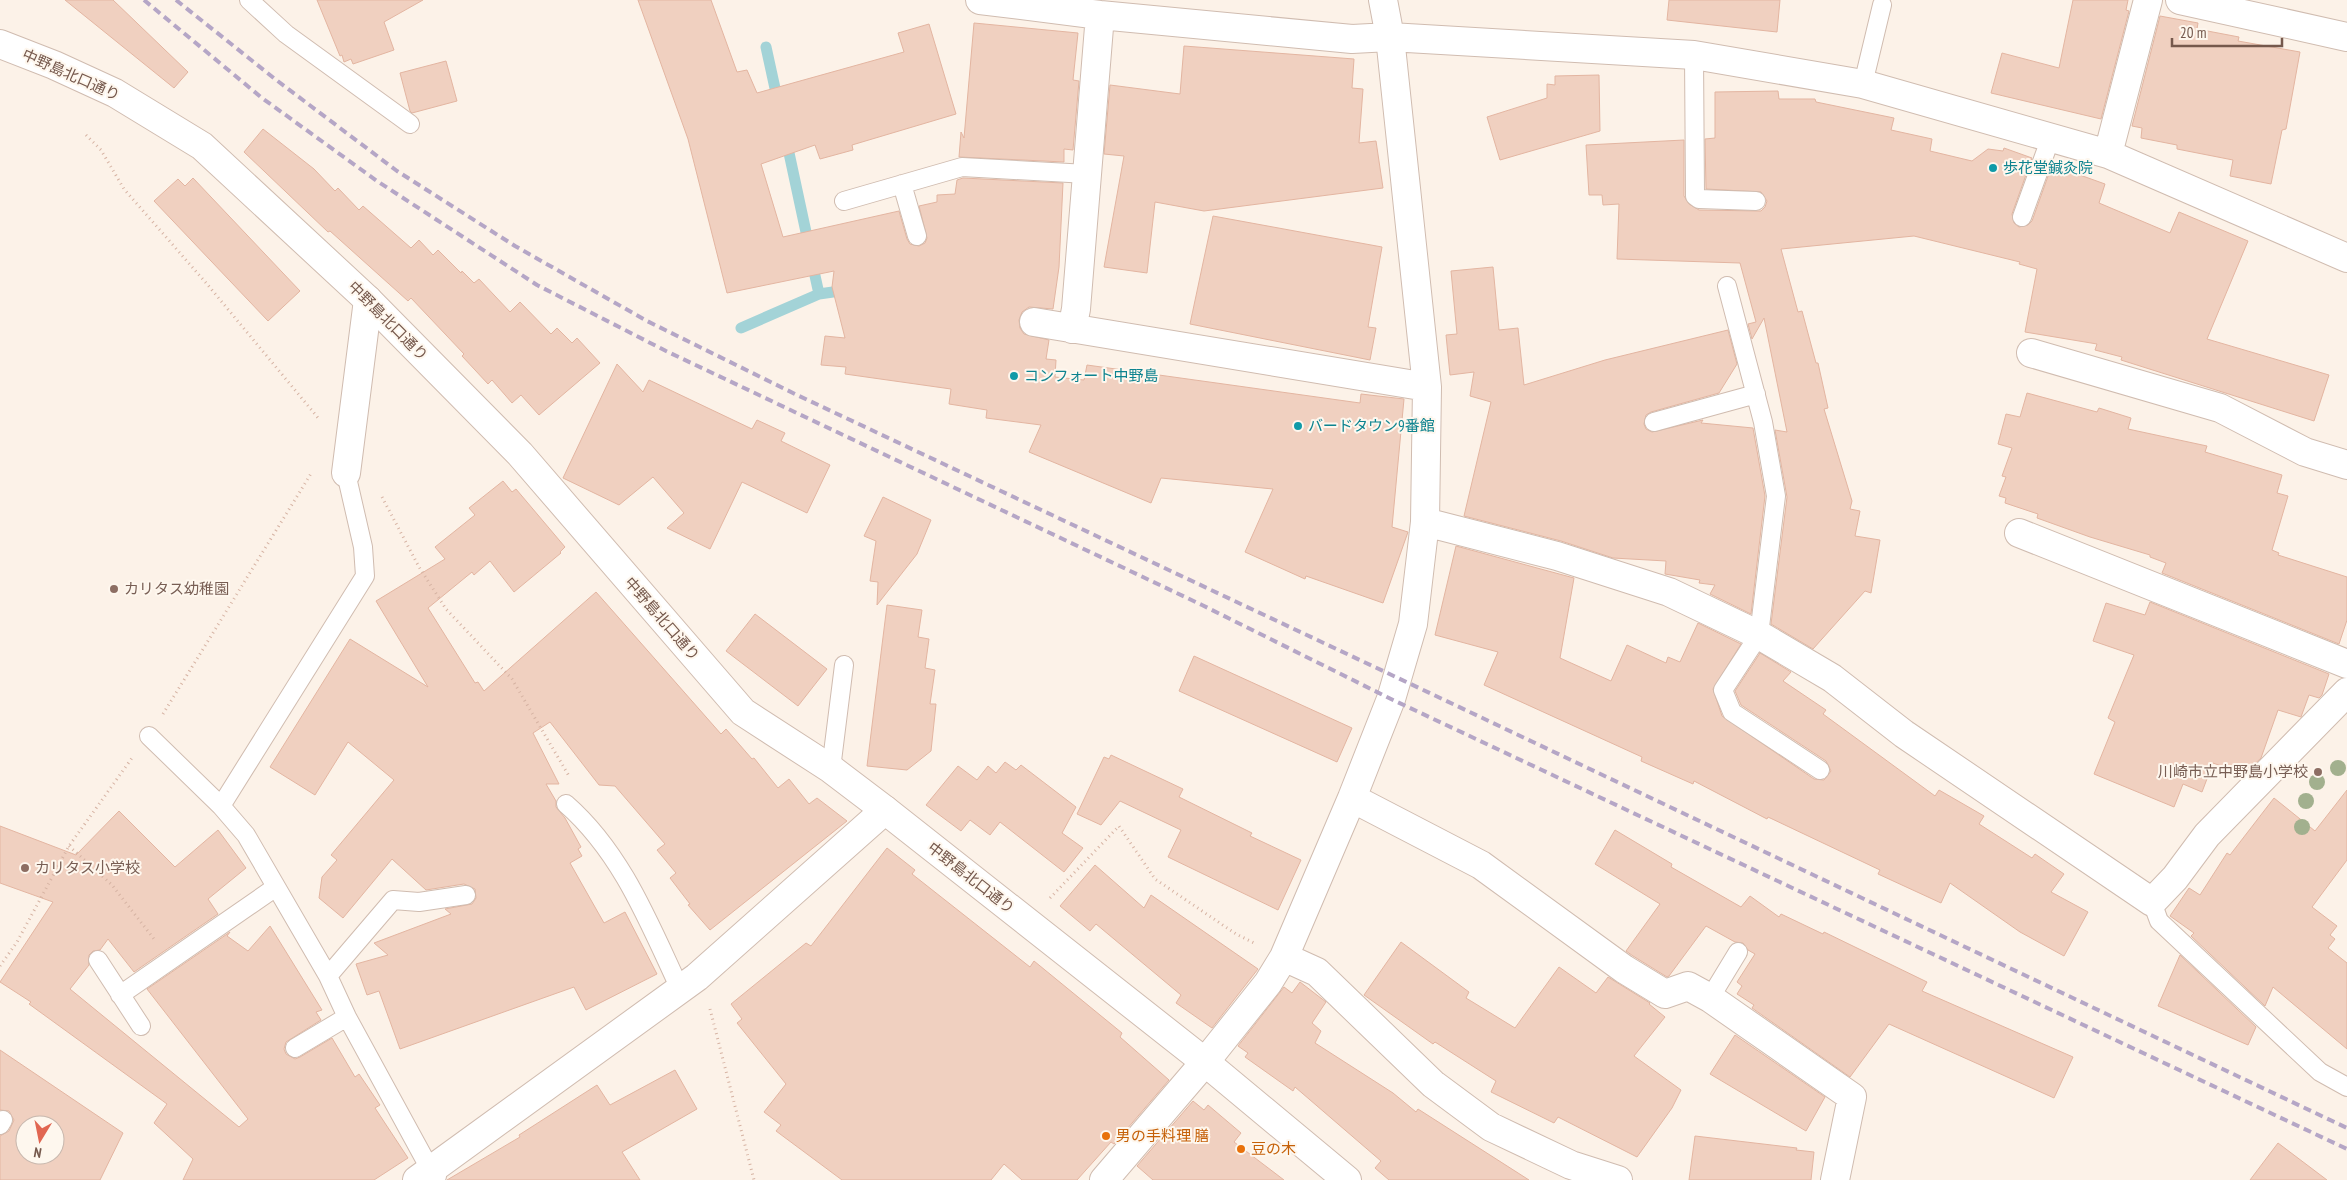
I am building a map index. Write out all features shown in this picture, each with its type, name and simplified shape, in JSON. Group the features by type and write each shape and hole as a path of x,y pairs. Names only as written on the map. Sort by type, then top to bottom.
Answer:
{"street":[{"path":"980,0 1100,7 1352,39 1390,37 1694,55 1863,84 2108,154 2347,258"},
{"path":"1104,1180 1205,1062 1268,983 1284,957 1352,798 1394,692 1413,624 1425,522 1428,387 1390,37 1383,0"},
{"path":"2108,154 2148,0"},
{"path":"2180,0 2347,37"},
{"path":"1072,330 1076,308 1100,7"},
{"name":"中野島北口通り","path":"0,44 54,65 115,93 202,146 368,300 520,454 743,712 831,769 885,810 1205,1062 1345,1179"},
{"path":"347,462 368,300"},
{"path":"1034,322 1072,330 1428,387"},
{"path":"2031,352 2220,408 2305,452 2347,465"},
{"path":"1425,522 1557,556 1669,592 1759,635 1832,678 1904,734 2152,902 2175,878 2207,835 2347,692"},
{"path":"2020,533 2347,664"},
{"path":"1352,798 1481,865 1624,969 1665,994 1688,986 1710,998 1852,1097 1835,1180"},
{"path":"429,1176 689,983 885,810"},
{"path":"1284,957 1317,972 1433,1084 1490,1127 1571,1165 1618,1180"}],"lane":[{"path":"249,0 286,34 410,124"},
{"path":"1863,84 1882,5"},
{"path":"1694,55 1695,196 1699,199 1756,201"},
{"path":"2022,217 2051,137"},
{"path":"844,201 962,167 1087,174"},
{"path":"902,184 916,236"},
{"path":"1727,286 1764,422 1776,496 1759,635 1723,690 1732,712 1820,770"},
{"path":"1654,422 1756,394"},
{"path":"222,806 365,576 363,547 347,462"},
{"path":"831,769 844,665"},
{"path":"149,736 222,806 246,835 328,976 347,1017 429,1176"},
{"path":"566,804 584,819 613,856 689,983"},
{"path":"120,995 276,886"},
{"path":"328,976 393,900 420,902 466,895"},
{"path":"2152,902 2160,921 2166,927 2320,1072 2347,1087"},
{"path":"1710,998 1738,952"},
{"path":"98,960 141,1026"},
{"path":"295,1048 347,1017"}],"path":[{"path":"86,135 102,150 124,189 207,284 333,438 347,462"},
{"path":"0,966 17,942 69,846 149,736 312,471"},
{"path":"380,492 419,568 446,609 512,678 560,764 570,778"},
{"path":"1027,922 1119,826 1155,879 1236,934 1284,957"},
{"path":"69,846 112,886 171,961"},
{"path":"689,983 706,995 754,1180"}],"building":[{"path":"65,0 113,0 188,72 174,88"},
{"path":"317,0 423,0 384,22 394,50 353,64 351,59 344,62 342,55 340,56"},
{"path":"638,0 711,0 737,72 747,70 757,93 904,52 898,33 929,24 956,114 852,145 853,150 820,159 815,145 761,164 783,237 899,211 907,239 910,244 919,246 925,243 927,238 919,206 937,202 937,195 955,194 957,180 963,178 1063,183 1059,267 1053,309 1029,307 1022,312 1019,320 1020,328 1024,334 1049,340 1046,359 1056,360 1055,377 1084,380 1087,365 1360,403 1361,394 1404,399 1392,527 1408,532 1383,603 1306,576 1305,579 1245,552 1273,489 1161,478 1151,503 1029,452 1041,425 986,418 987,410 949,404 951,389 845,374 846,367 821,365 825,336 845,338 832,287 834,271 727,293 688,139"},
{"path":"1669,0 1780,0 1777,32 1667,20"},
{"path":"2073,0 2128,0 2126,10 2129,11 2101,119 1991,93 2002,53 2059,68"},
{"path":"2160,16 2198,23 2197,29 2239,37 2238,41 2300,52 2286,129 2282,130 2271,184 2230,176 2233,160 2177,149 2177,145 2141,138 2142,128 2132,126"},
{"path":"974,23 1078,33 1073,80 1079,81 1073,150 1064,149 1064,162 959,157 961,132 964,138"},
{"path":"1184,46 1354,59 1352,88 1363,89 1359,143 1376,141 1383,188 1204,211 1155,202 1147,273 1104,267 1124,156 1104,154 1110,85 1180,94"},
{"path":"446,61 457,101 412,113 400,73"},
{"path":"1599,75 1600,131 1500,160 1487,117 1547,98 1547,84 1555,85 1555,76"},
{"path":"1778,91 1779,99 1815,99 1816,102 1894,118 1891,130 1932,139 1930,151 1972,161 1988,149 2003,151 2004,148 2032,158 2012,214 2014,223 2019,227 2028,225 2032,221 2052,165 2105,184 2099,203 2170,233 2179,212 2248,241 2207,339 2329,375 2314,421 2121,360 2122,357 2095,350 2097,344 2025,332 2037,269 2019,264 2020,262 1914,236 1781,249 1798,312 1802,311 1816,363 1818,363 1828,408 1824,409 1852,501 1850,509 1860,511 1855,536 1880,540 1871,593 1865,591 1813,649 1771,624 1787,497 1775,430 1787,432 1764,318 1752,339 1748,324 1756,322 1740,263 1617,259 1619,204 1603,205 1602,195 1589,195 1586,145 1684,140 1684,196 1689,204 1699,210 1761,211 1767,201 1761,192 1706,189 1705,139 1715,138 1715,92"},
{"path":"263,129 314,169 335,191 338,188 359,210 363,206 411,248 419,240 433,255 438,250 474,283 479,279 510,312 520,302 551,334 557,328 572,343 577,338 600,363 539,415 521,395 512,403 492,380 488,384 462,356 464,354 411,298 408,301 330,231 328,232 244,152"},
{"path":"193,178 300,291 268,321 154,201 178,179 185,186"},
{"path":"1213,216 1382,247 1368,327 1376,328 1370,360 1190,324"},
{"path":"1493,267 1499,330 1518,328 1524,385 1605,360 1728,330 1737,364 1719,393 1651,412 1646,415 1644,424 1646,429 1652,432 1703,420 1701,423 1753,428 1765,496 1751,614 1710,594 1715,585 1699,583 1700,580 1665,574 1666,561 1613,558 1561,541 1464,516 1491,402 1470,396 1474,372 1450,375 1446,335 1457,334 1451,271"},
{"path":"617,364 643,392 649,380 752,429 757,420 785,433 781,441 830,465 807,513 742,482 710,549 667,528 684,513 653,477 619,505 563,478"},
{"path":"2027,393 2097,412 2099,408 2131,418 2128,429 2207,446 2205,452 2282,475 2277,493 2288,496 2272,550 2279,553 2278,555 2347,577 2347,620 2339,644 2162,573 2166,563 2150,557 2150,555 2090,537 2037,518 2038,514 2005,503 2006,498 1999,496 2006,477 2002,476 2012,448 1998,444 2006,414 2020,417"},
{"path":"503,481 512,492 516,489 565,547 561,553 514,592 490,561 474,575 472,572 428,608 475,683 478,682 484,691 596,592 721,734 726,729 752,759 754,758 778,788 789,779 809,804 817,798 847,821 710,930 688,905 690,904 670,878 676,873 657,850 665,844 615,786 599,785 550,722 533,733 559,784 546,784 556,801 556,807 565,818 581,847 578,849 582,856 570,863 604,923 625,912 657,974 586,1010 574,987 400,1049 379,991 367,995 356,964 388,955 374,943 451,914 445,909 472,904 476,898 475,889 464,884 426,890 392,859 343,918 319,898 322,877 337,860 331,855 394,780 348,742 315,795 270,767 350,639 428,687 376,601 445,559 435,547 475,515 469,508"},
{"path":"883,497 931,520 917,554 877,605 878,582 870,581 876,541 864,536"},
{"path":"1456,546 1574,578 1560,658 1611,681 1627,645 1666,663 1668,657 1680,662 1698,623 1741,644 1713,689 1722,716 1814,779 1824,780 1831,771 1826,761 1741,705 1735,691 1760,653 1791,672 1783,681 1826,710 1823,714 1935,796 1939,790 1984,816 1979,824 2032,858 2035,854 2064,874 2051,892 2088,912 2064,956 2020,932 1950,883 1941,903 1878,874 1880,870 1768,817 1767,819 1694,781 1693,784 1641,761 1642,757 1484,685 1498,652 1435,635"},
{"path":"2150,602 2329,674 2322,695 2319,698 2309,695 2301,717 2278,710 2261,758 2244,774 2213,763 2202,792 2183,784 2174,807 2094,774 2115,722 2108,718 2134,655 2093,641 2106,603 2145,615"},
{"path":"887,605 922,610 918,637 929,639 925,668 935,670 930,704 936,704 931,751 907,770 867,766"},
{"path":"755,614 827,669 798,706 726,651"},
{"path":"1194,656 1352,728 1337,762 1179,691"},
{"path":"1111,755 1183,789 1179,797 1252,833 1250,836 1301,860 1278,910 1168,857 1181,830 1120,801 1101,825 1077,814 1104,757 1109,759"},
{"path":"1005,762 1016,770 1021,765 1076,807 1062,833 1083,848 1064,872 1000,822 990,835 970,820 961,831 926,805 958,766 977,780 988,766 996,773"},
{"path":"2347,790 2347,860 2312,907 2337,926 2330,935 2335,939 2328,948 2347,963 2347,1049 2273,987 2265,1006 2191,936 2194,933 2170,916 2189,888 2200,895 2227,853 2230,855 2274,798 2315,831"},
{"path":"119,811 175,867 218,830 246,868 208,899 218,914 134,972 108,939 100,950 93,951 89,955 89,965 70,989 239,1127 248,1119 147,989 230,932 227,936 248,951 270,926 322,1010 316,1012 321,1020 286,1042 284,1049 286,1054 295,1059 332,1038 355,1077 359,1074 380,1105 375,1108 408,1158 374,1180 183,1180 193,1159 154,1123 167,1104 29,1004 31,1002 0,982 53,902 0,883 0,826 76,855"},
{"path":"1615,830 1672,864 1671,867 1741,907 1750,896 1779,917 1781,914 1823,934 1824,932 1927,982 1922,991 2073,1057 2054,1098 1889,1024 1850,1077 1752,1008 1754,1005 1737,994 1742,986 1737,982 1755,954 1748,950 1743,943 1735,942 1706,926 1667,977 1626,951 1660,904 1595,864"},
{"path":"887,848 915,870 912,874 1030,967 1034,961 1122,1033 1120,1037 1169,1080 1114,1144 1111,1142 1077,1180 1022,1180 1004,1164 991,1180 842,1180 776,1131 781,1125 764,1112 786,1084 737,1023 742,1019 731,1004 806,943 811,946"},
{"path":"1095,865 1144,908 1151,895 1258,969 1212,1028 1176,1003 1181,995 1096,924 1090,931 1060,906"},
{"path":"1401,942 1469,992 1466,998 1515,1028 1559,967 1596,993 1608,977 1650,1003 1665,1017 1634,1056 1681,1090 1672,1108 1637,1157 1558,1117 1554,1123 1491,1092 1496,1081 1435,1042 1433,1044 1364,995"},
{"path":"2180,955 2256,1027 2248,1045 2158,1006"},
{"path":"1300,982 1326,1002 1312,1023 1321,1031 1315,1043 1393,1093 1416,1112 1418,1109 1529,1180 1389,1180 1375,1168 1381,1161 1295,1087 1293,1091 1245,1057 1248,1053 1238,1046 1284,987 1292,993"},
{"path":"1735,1035 1825,1097 1806,1131 1710,1074"},
{"path":"0,1050 123,1133 100,1180 0,1180 0,1136 9,1131 14,1120 9,1111 0,1110"},
{"path":"675,1070 697,1109 622,1152 640,1180 447,1180 520,1137 519,1135 597,1085 610,1105"},
{"path":"1193,1101 1204,1110 1208,1105 1241,1133 1234,1142 1284,1180 1153,1180 1137,1166"},
{"path":"1695,1136 1797,1148 1796,1150 1814,1152 1811,1180 1689,1180"},
{"path":"2278,1143 2327,1180 2250,1180"}],"waterway":[{"path":"766,47 778,102"},
{"path":"786,139 809,246"},
{"path":"812,262 819,294"},
{"path":"741,328 819,294 847,290"}],"railway":[{"path":"144,0 262,98 377,181 537,285 666,351 1202,605 1391,699 2347,1149"},
{"path":"176,0 275,79 397,171 515,246 647,321 795,394 2347,1128"}],"place":[{"name":"歩花堂鍼灸院","path":"1993,168"},
{"name":"コンフォート中野島","path":"1014,376"},
{"name":"バードタウン9番館","path":"1298,426"},
{"name":"カリタス幼稚園","path":"114,589"},
{"name":"川崎市立中野島小学校","path":"2318,772"},
{"name":"カリタス小学校","path":"25,868"},
{"name":"男の手料理 膳","path":"1106,1136"},
{"name":"豆の木","path":"1241,1149"}]}
